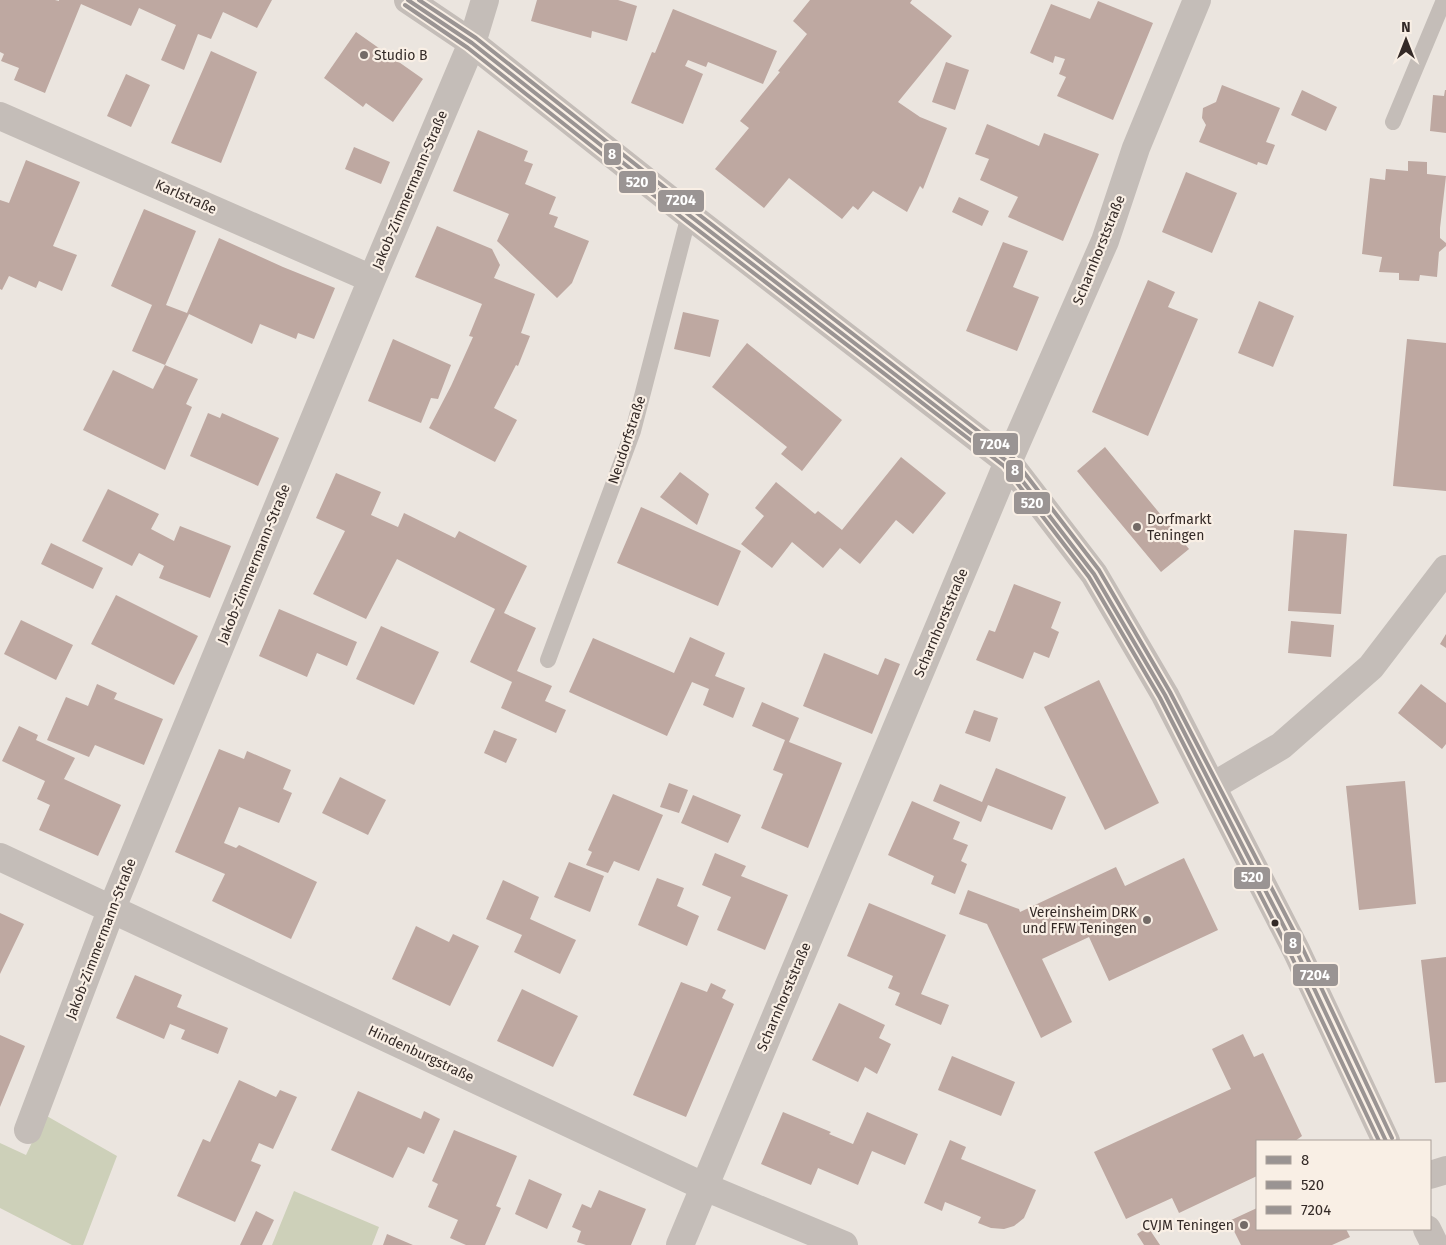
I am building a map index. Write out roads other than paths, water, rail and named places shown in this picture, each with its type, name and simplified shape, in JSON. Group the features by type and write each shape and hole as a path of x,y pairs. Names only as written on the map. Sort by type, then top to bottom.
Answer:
{"street":[{"path":"408,0 472,43 1008,462 1094,574 1165,695 1296,950 1386,1140"},
{"name":"Jakob-Zimmermann-Straße","path":"28,1130 112,908 372,279 472,43 484,0"},
{"name":"Scharnhorststraße","path":"680,1245 1008,462 1105,241 1136,148 1197,0"},
{"name":"Karlstraße","path":"0,116 372,279"},
{"path":"1213,786 1281,746 1372,667 1446,569"},
{"name":"Hindenburgstraße","path":"0,857 705,1187 844,1245"},
{"path":"1431,1175 1446,1170"},
{"path":"1428,1230 1435,1245"}],"lane":[{"path":"1393,122 1444,0"},
{"name":"Neudorfstraße","path":"548,660 633,431 689,214"}],"place":[{"name":"Studio B","path":"364,55"},
{"name":"Dorfmarkt Teningen","path":"1137,527"},
{"name":"Vereinsheim DRK und FFW Teningen","path":"1147,920"},
{"name":"CVJM Teningen","path":"1244,1225"}]}
